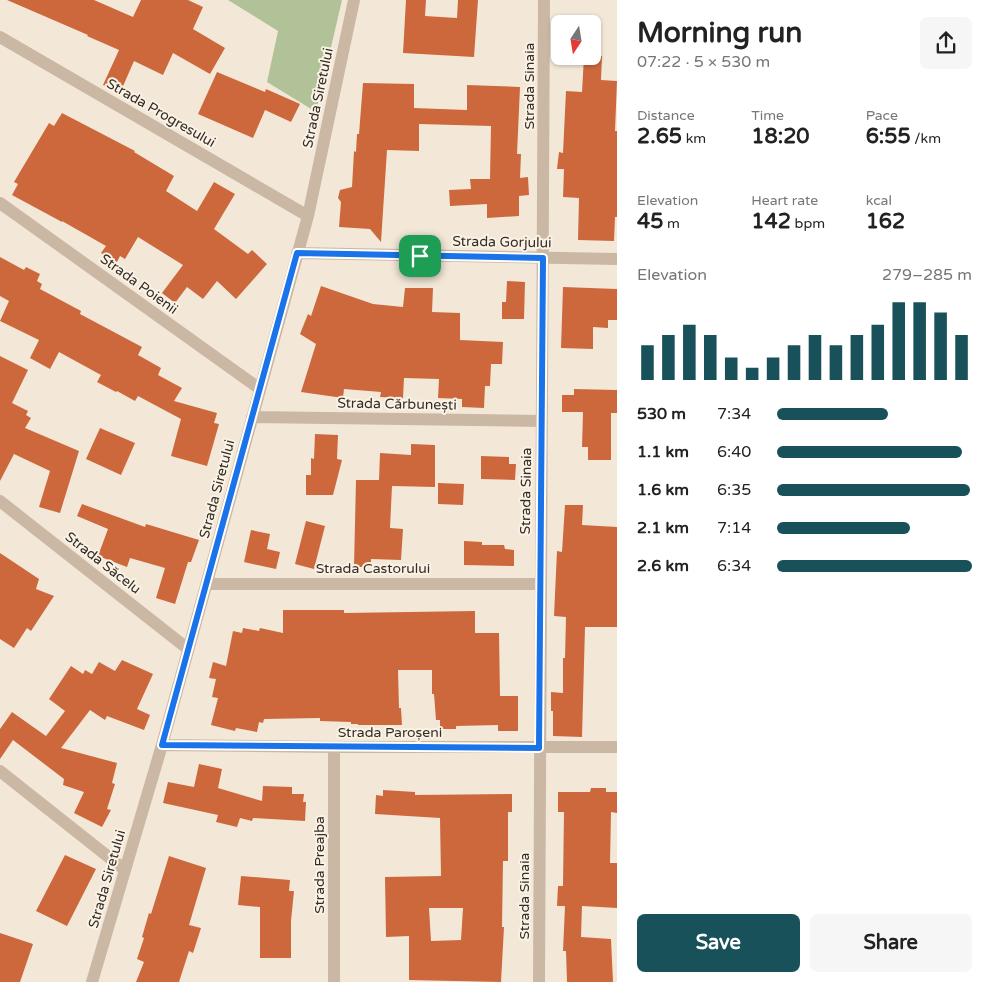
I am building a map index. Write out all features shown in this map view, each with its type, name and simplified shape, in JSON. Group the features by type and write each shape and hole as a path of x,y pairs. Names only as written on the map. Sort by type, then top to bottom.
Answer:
{"street":[{"name":"Strada Siretului","path":"92,982 162,745 308,216 354,0"},
{"name":"Strada Sinaia","path":"539,982 544,0"},
{"name":"Strada Progresului","path":"0,37 308,216"},
{"name":"Strada Poienii","path":"0,203 260,390"},
{"name":"Strada Gorjului","path":"297,253 617,259"},
{"name":"Strada Cărbunești","path":"252,417 542,421"},
{"name":"Strada Săcelu","path":"0,501 188,650"},
{"name":"Strada Castorului","path":"207,584 540,584"},
{"name":"Strada Paroșeni","path":"162,745 617,747"},
{"name":"Strada Preajba","path":"334,747 334,982"},
{"path":"0,771 125,870"}],"green space":[{"path":"228,0 342,0 316,112 267,82 278,31"}],"building":[{"path":"7,0 94,0 133,17 141,0 188,0 203,7 193,29 225,48 210,74 173,53 163,75 134,61 120,93 103,85 119,50"},
{"path":"406,0 426,0 425,16 457,18 458,0 478,0 474,57 403,53"},
{"path":"602,56 601,80 617,81 615,131 617,131 617,217 615,217 614,241 578,240 579,198 563,197 564,169 557,169 559,152 563,153 566,91 582,92 584,65 601,65"},
{"path":"217,72 265,92 266,89 300,104 291,122 265,110 253,138 198,114"},
{"path":"363,83 414,84 414,108 467,110 467,85 520,87 517,154 521,154 520,178 528,177 529,195 519,196 519,216 487,218 487,204 450,206 449,190 471,189 470,179 490,179 491,126 419,124 419,151 387,150 381,242 370,229 339,227 341,202 338,198 340,190 352,187 354,151 356,152 357,134 359,134"},
{"path":"62,113 135,151 174,176 166,191 197,211 214,182 235,194 214,229 248,254 252,250 267,264 236,299 217,281 203,299 187,287 175,303 162,293 183,265 138,237 125,259 120,256 117,262 101,253 106,246 12,195 18,184 14,182 49,123 54,126"},
{"path":"0,257 24,270 26,267 40,274 37,281 42,284 40,289 81,311 80,314 142,347 138,355 161,368 158,375 182,388 174,401 217,413 214,423 219,424 207,466 171,456 181,419 138,396 135,401 97,382 101,375 59,352 50,369 30,358 39,340 0,321 9,301 0,296"},
{"path":"507,281 525,282 524,319 502,319 502,302 506,302"},
{"path":"321,286 373,304 403,307 405,288 433,288 432,312 460,313 460,340 503,342 502,364 491,364 490,386 485,386 484,408 462,407 462,399 438,398 439,379 404,378 403,398 380,397 381,392 344,389 343,398 301,392 316,344 300,334 308,314 311,316"},
{"path":"563,287 617,289 617,320 608,320 608,328 593,327 593,349 561,348"},
{"path":"0,356 28,370 12,403 28,411 26,415 31,418 25,428 79,451 60,513 39,507 50,471 14,454 0,481"},
{"path":"574,389 617,390 617,413 611,413 611,460 588,460 588,447 582,447 583,412 562,412 562,395 574,395"},
{"path":"100,428 135,443 121,475 86,459"},
{"path":"315,434 338,435 337,459 342,460 333,495 306,495 306,475 311,475 311,458 314,459"},
{"path":"411,444 435,445 435,487 392,486 390,528 403,529 401,560 371,559 371,567 354,567 356,480 379,480 380,453 411,455"},
{"path":"481,456 509,457 509,464 516,464 515,480 481,479"},
{"path":"438,483 464,484 463,505 438,504"},
{"path":"82,504 145,527 146,524 199,540 191,562 188,562 175,604 156,598 165,568 130,558 127,567 98,556 108,529 77,516"},
{"path":"565,505 583,505 582,525 617,527 617,627 585,627 582,737 553,736 553,711 551,711 551,692 563,693 566,617 554,616 557,551 562,552"},
{"path":"306,521 325,526 314,569 295,564"},
{"path":"251,530 270,534 267,549 280,552 276,569 244,562"},
{"path":"464,541 482,542 482,545 504,545 505,549 514,550 514,566 464,565"},
{"path":"0,553 39,579 36,589 54,596 31,631 27,628 14,648 0,639"},
{"path":"283,610 344,610 344,613 475,611 475,633 499,633 500,696 518,696 518,731 498,731 498,725 456,726 456,729 440,729 440,720 436,720 434,694 432,694 432,670 398,670 399,708 401,708 402,725 358,725 351,724 351,722 320,721 320,718 264,719 263,723 259,722 257,732 236,728 235,731 211,725 218,698 212,697 216,679 209,678 213,662 226,666 233,631 242,633 243,628 259,631 260,628 283,633"},
{"path":"122,660 153,674 137,709 150,715 144,730 107,716 105,720 90,710 61,748 117,763 112,783 115,784 107,809 111,810 102,827 74,813 84,792 63,785 64,779 13,740 0,759 0,729 12,712 46,736 65,711 49,699 71,666 83,674 85,670 92,674 99,662 115,671"},
{"path":"199,764 222,769 218,788 262,801 263,786 292,787 292,794 304,794 303,802 306,802 305,821 253,818 252,821 240,818 237,827 216,822 218,815 163,803 168,782 194,787"},
{"path":"591,788 606,788 606,792 617,792 617,813 611,812 610,863 617,863 617,908 582,906 581,937 611,939 613,982 567,982 566,951 563,951 565,906 557,906 558,886 563,886 564,812 558,812 558,792 590,792"},
{"path":"383,790 415,792 415,795 512,794 512,812 508,812 508,861 503,861 502,927 504,927 501,982 409,980 409,936 386,937 385,877 441,876 440,818 375,814 376,795 383,796","holes":["429,908 463,908 461,940 431,941"]},
{"path":"65,855 96,869 67,926 36,911"},
{"path":"169,856 206,868 189,925 201,928 193,953 189,951 179,982 136,982 144,962 137,959 144,938 142,937"},
{"path":"241,876 290,880 289,891 294,891 291,921 291,958 260,958 260,907 238,905"},
{"path":"0,933 33,944 20,982 0,982"}],"route":[{"path":"297,253 420,256 543,258 539,748 162,745 297,253"}]}
